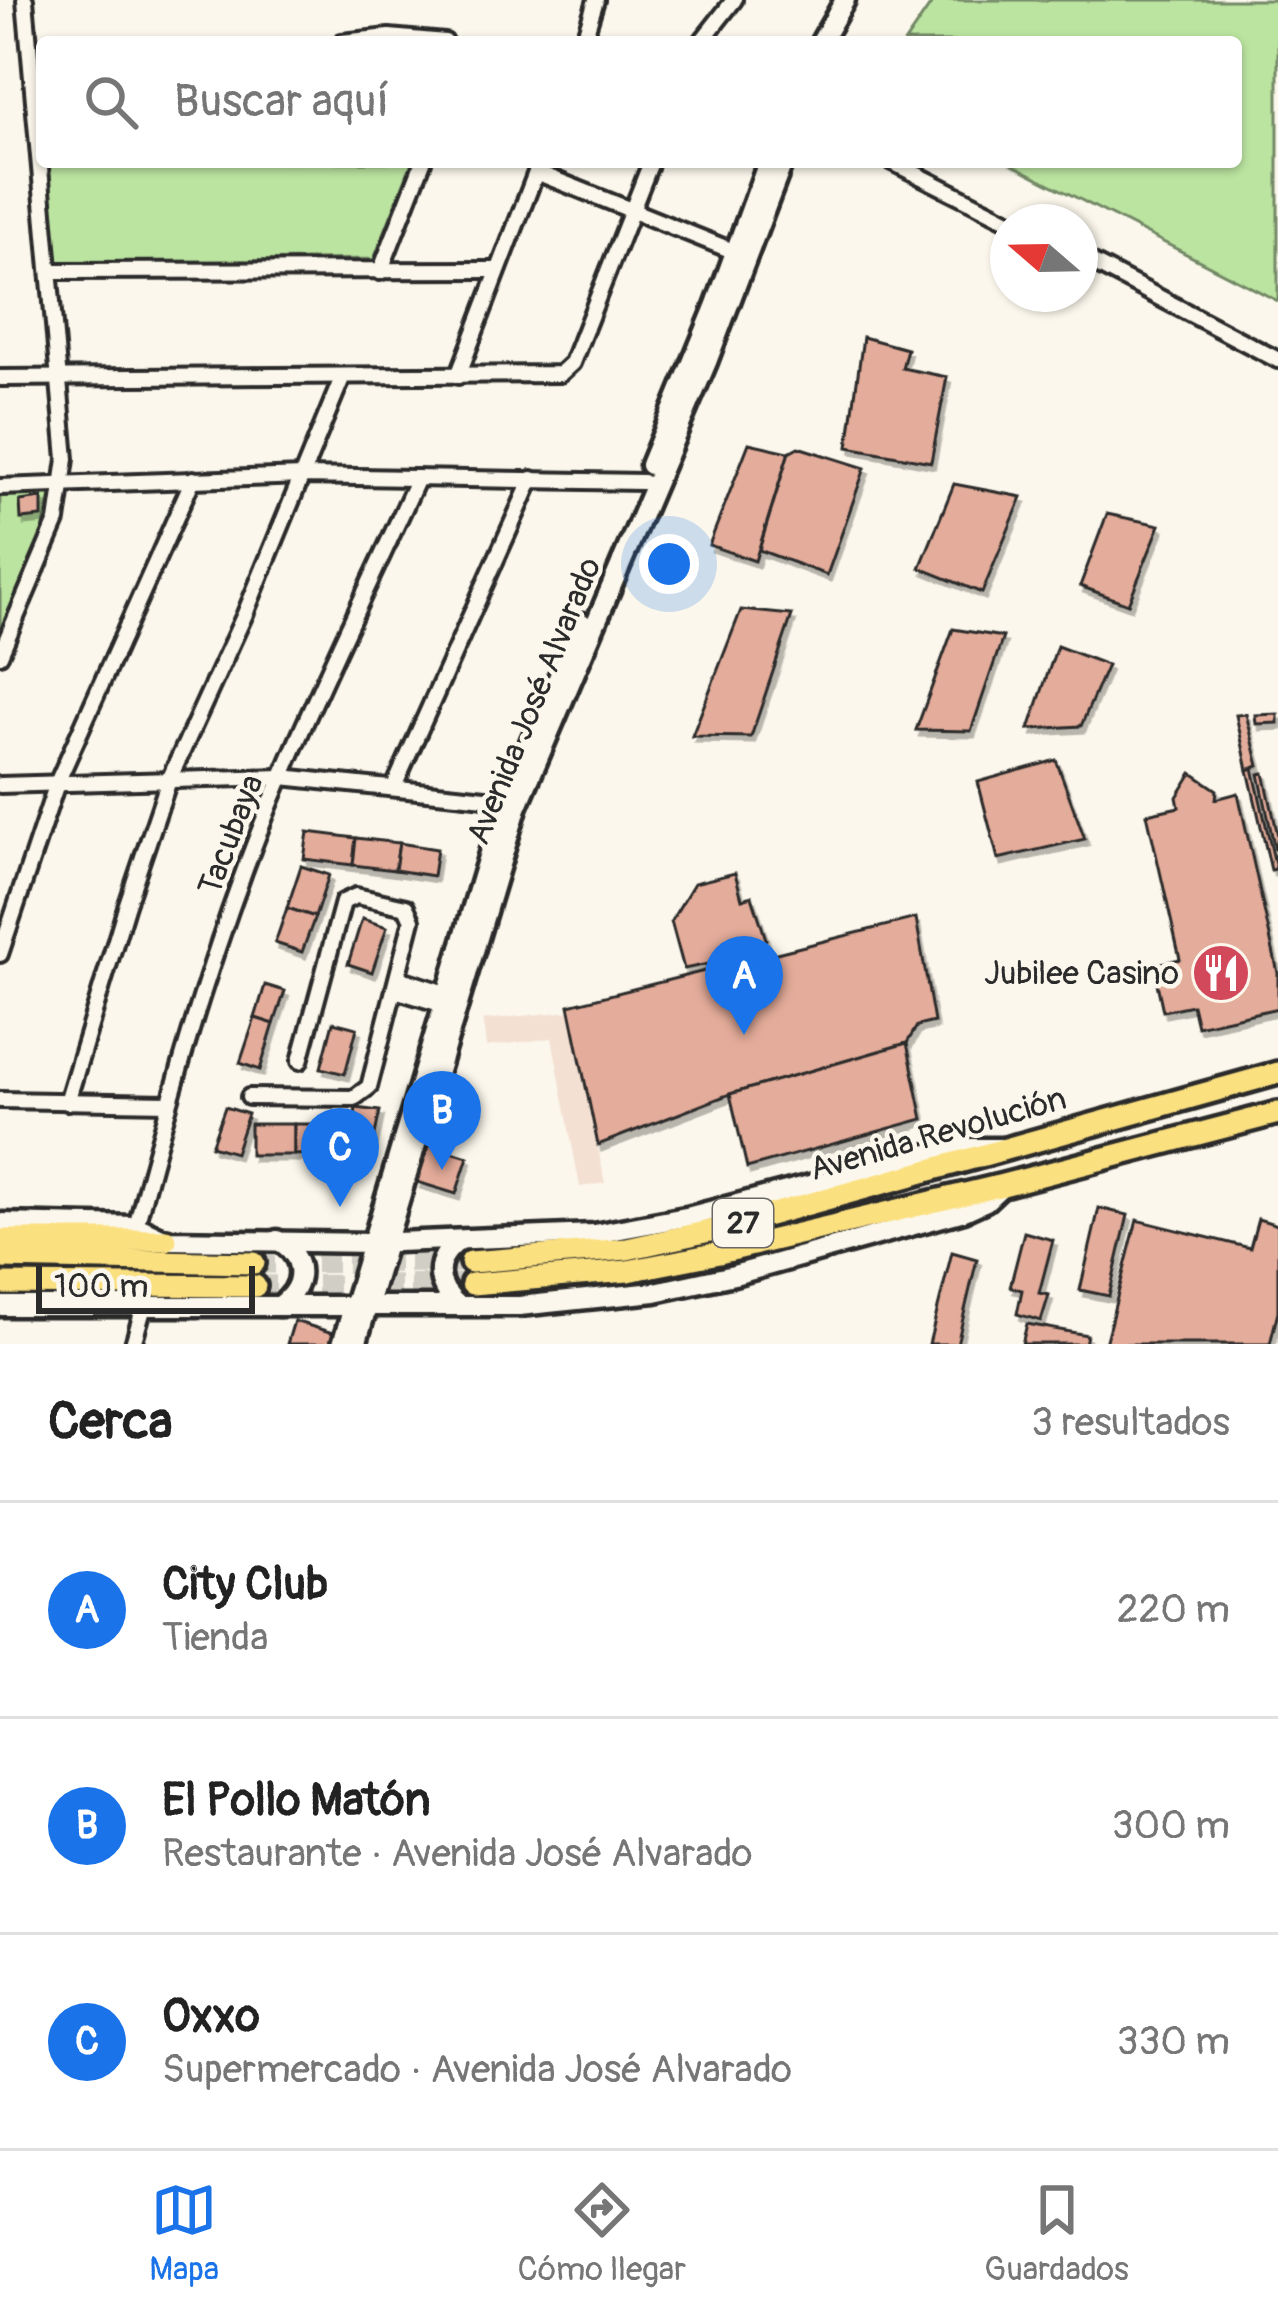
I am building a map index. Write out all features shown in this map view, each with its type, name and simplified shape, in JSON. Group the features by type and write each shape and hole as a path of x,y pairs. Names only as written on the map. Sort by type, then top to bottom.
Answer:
{"main road":[{"name":"Avenida Revolución","path":"467,1262 550,1258 719,1229 1278,1073"},
{"name":"Avenida Revolución","path":"467,1262 543,1281 628,1271 1003,1185 1278,1113"},
{"path":"0,1240 166,1240"},
{"path":"0,1258 254,1263"},
{"path":"0,1284 255,1286"}],"street":[{"path":"25,0 36,70"},
{"path":"586,36 596,0"},
{"path":"706,36 734,0"},
{"path":"824,36 845,0"},
{"path":"836,36 857,0"},
{"path":"0,655 57,521 65,482 62,380 44,168"},
{"path":"380,272 421,168"},
{"path":"458,376 538,168"},
{"path":"540,168 742,255"},
{"path":"0,378 551,376 567,370 648,168"},
{"name":"Avenida José Alvarado","path":"742,255 766,168"},
{"name":"Avenida José Alvarado","path":"379,1243 526,782 780,168"},
{"path":"904,168 990,211"},
{"path":"1098,265 1278,360"},
{"path":"51,271 497,270"},
{"path":"67,1102 169,780 342,378"},
{"path":"0,487 303,476 648,484"},
{"name":"Tacubaya","path":"136,1226 169,1103 232,909 282,776 418,478"},
{"path":"0,954 57,783 194,479"},
{"path":"394,787 532,479"},
{"name":"Avenida José Alvarado","path":"356,1344 361,1305 506,800 648,484"},
{"path":"0,785 282,776 506,800"},
{"path":"249,1097 362,1096 373,1079 411,913 399,903 349,897 340,909 300,1061"},
{"path":"396,984 446,1000"},
{"path":"0,1100 169,1103"},
{"path":"0,1306 459,1306 594,1300 728,1276 964,1211 986,1201 1003,1185"},
{"path":"0,1223 136,1226 166,1240 379,1243 467,1262"},
{"path":"277,1240 296,1256 300,1271 297,1288 279,1306"},
{"path":"459,1306 444,1292 439,1270 443,1256 467,1262"},
{"name":"Avenida José Alvarado","path":"342,1344 361,1305"},
{"path":"134,1344 144,1306"}],"shaded area":[{"path":"571,1011 605,1183 580,1187 552,1038 486,1047 483,1020"}],"green space":[{"path":"934,0 1278,0 1278,301 1098,209 1098,204 1089,204 1019,168 1242,168 1242,36 909,36"},
{"path":"48,168 410,168 374,259 56,264"},
{"path":"51,495 43,530 0,630 0,496"}],"building":[{"path":"863,337 907,349 902,368 947,377 931,462 848,447"},
{"path":"749,443 789,452 755,561 709,545"},
{"path":"798,447 865,468 827,575 759,550 789,452"},
{"path":"954,484 1022,497 982,593 920,568"},
{"path":"42,498 42,517 21,519 20,501"},
{"path":"1107,514 1160,525 1128,604 1080,586"},
{"path":"741,610 792,615 751,737 692,736"},
{"path":"953,629 1003,637 971,731 916,730"},
{"path":"1057,646 1107,665 1081,726 1029,729"},
{"path":"1246,714 1259,766 1248,770 1236,715"},
{"path":"1278,714 1278,723 1256,724 1255,715"},
{"path":"1056,760 1085,839 998,859 978,782"},
{"path":"1253,768 1276,869 1271,870 1248,770"},
{"path":"1192,773 1217,790 1216,799 1238,793 1278,973 1278,1008 1197,1026 1192,1005 1163,1011 1153,965 1180,959 1147,814 1179,807 1177,797"},
{"path":"1264,773 1278,836 1275,850 1259,774"},
{"path":"308,832 356,838 353,865 304,859"},
{"path":"356,838 399,843 395,870 353,865"},
{"path":"399,843 437,849 433,876 395,870"},
{"path":"301,866 329,875 315,917 287,908"},
{"path":"735,873 742,899 752,896 766,939 758,954 684,969 671,921 694,883"},
{"path":"287,908 315,917 302,952 275,943"},
{"path":"916,918 934,1022 917,1026 907,1043 730,1094 598,1145 569,1005"},
{"path":"362,919 387,927 372,972 348,964"},
{"path":"265,985 285,991 274,1024 255,1018"},
{"path":"255,1018 274,1024 260,1070 240,1063"},
{"path":"333,1022 357,1028 345,1074 321,1068"},
{"path":"907,1043 923,1119 747,1168 730,1094"},
{"path":"225,1107 248,1114 235,1153 211,1146"},
{"path":"356,1108 380,1111 371,1153 350,1149"},
{"path":"250,1124 294,1124 294,1155 250,1155"},
{"path":"294,1124 338,1124 339,1153 294,1155"},
{"path":"429,1145 468,1157 456,1194 417,1182"},
{"path":"1099,1208 1128,1215 1109,1296 1080,1290"},
{"path":"1258,1219 1278,1225 1278,1311 1270,1344 1105,1344 1137,1220 1250,1248"},
{"path":"1024,1232 1053,1240 1039,1293 1049,1295 1041,1321 1017,1314 1022,1290 1010,1287"},
{"path":"952,1252 977,1259 957,1344 929,1344"},
{"path":"294,1321 333,1333 330,1344 287,1344"},
{"path":"1027,1324 1087,1335 1085,1344 1022,1344"}],"tunnel":[{"path":"254,1263 471,1262"},
{"path":"255,1286 472,1284"}],"place":[{"name":"Jubilee Casino","path":"1221,973"},
{"name":"City Club","path":"744,1035"},
{"name":"El Pollo Matón","path":"442,1170"},
{"name":"Oxxo","path":"340,1207"}]}
